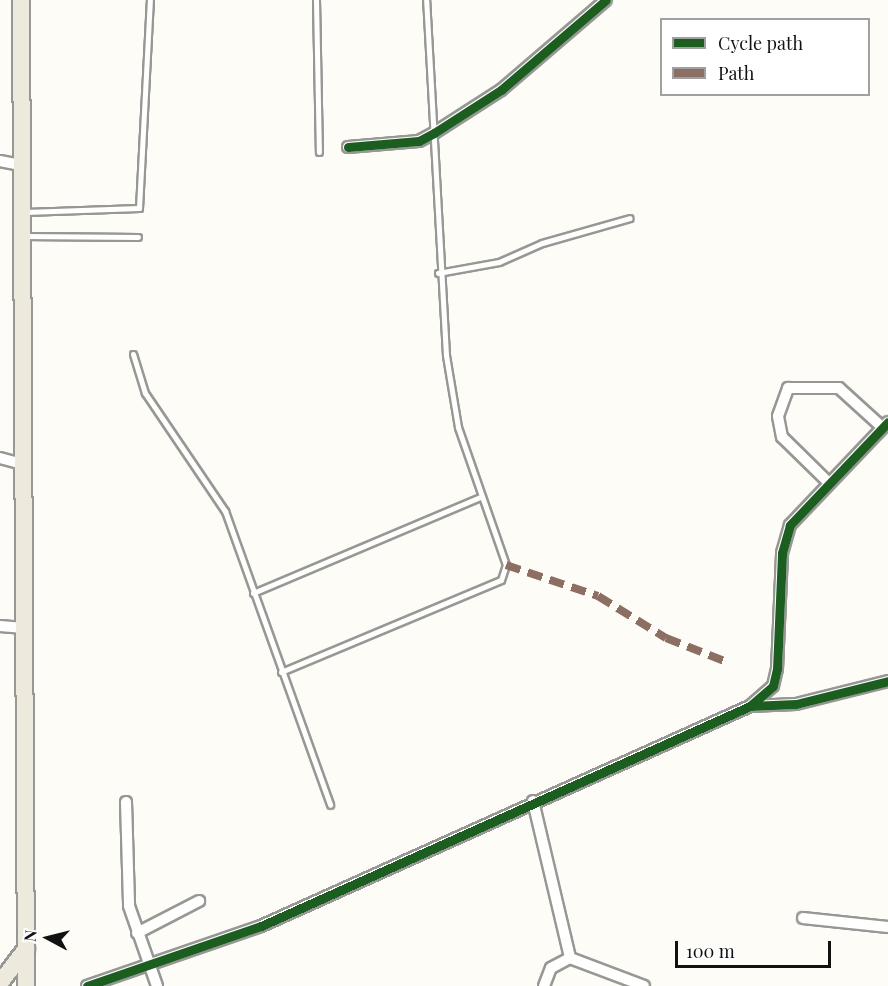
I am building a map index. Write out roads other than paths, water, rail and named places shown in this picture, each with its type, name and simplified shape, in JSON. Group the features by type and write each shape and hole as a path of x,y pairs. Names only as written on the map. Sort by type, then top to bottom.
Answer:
{"main road":[{"path":"21,0 26,986"},
{"path":"0,982 27,948"}],"street":[{"path":"348,147 419,141 434,134 501,90 606,0"},
{"path":"0,161 21,165"},
{"path":"87,986 145,964 261,926 533,801 750,706 773,686 777,669 782,553 790,525 827,481 885,424 839,388 788,388 778,416 782,436 827,481"},
{"path":"0,458 23,464"},
{"path":"0,626 24,628"},
{"path":"750,706 796,704 888,681"},
{"path":"533,801 570,958"},
{"path":"126,802 129,906 145,964 157,986"},
{"path":"137,933 199,901"},
{"path":"803,918 888,927"},
{"path":"543,986 551,968 570,958 644,986"}],"lane":[{"path":"22,213 139,208 150,0"},
{"path":"316,0 319,152"},
{"path":"281,672 501,579 506,566 480,497 458,427 438,273 434,134 426,0"},
{"path":"438,273 500,262 542,243 630,218"},
{"path":"22,236 138,237"},
{"path":"133,354 145,393 225,511 330,806"},
{"path":"253,593 480,497"}]}
